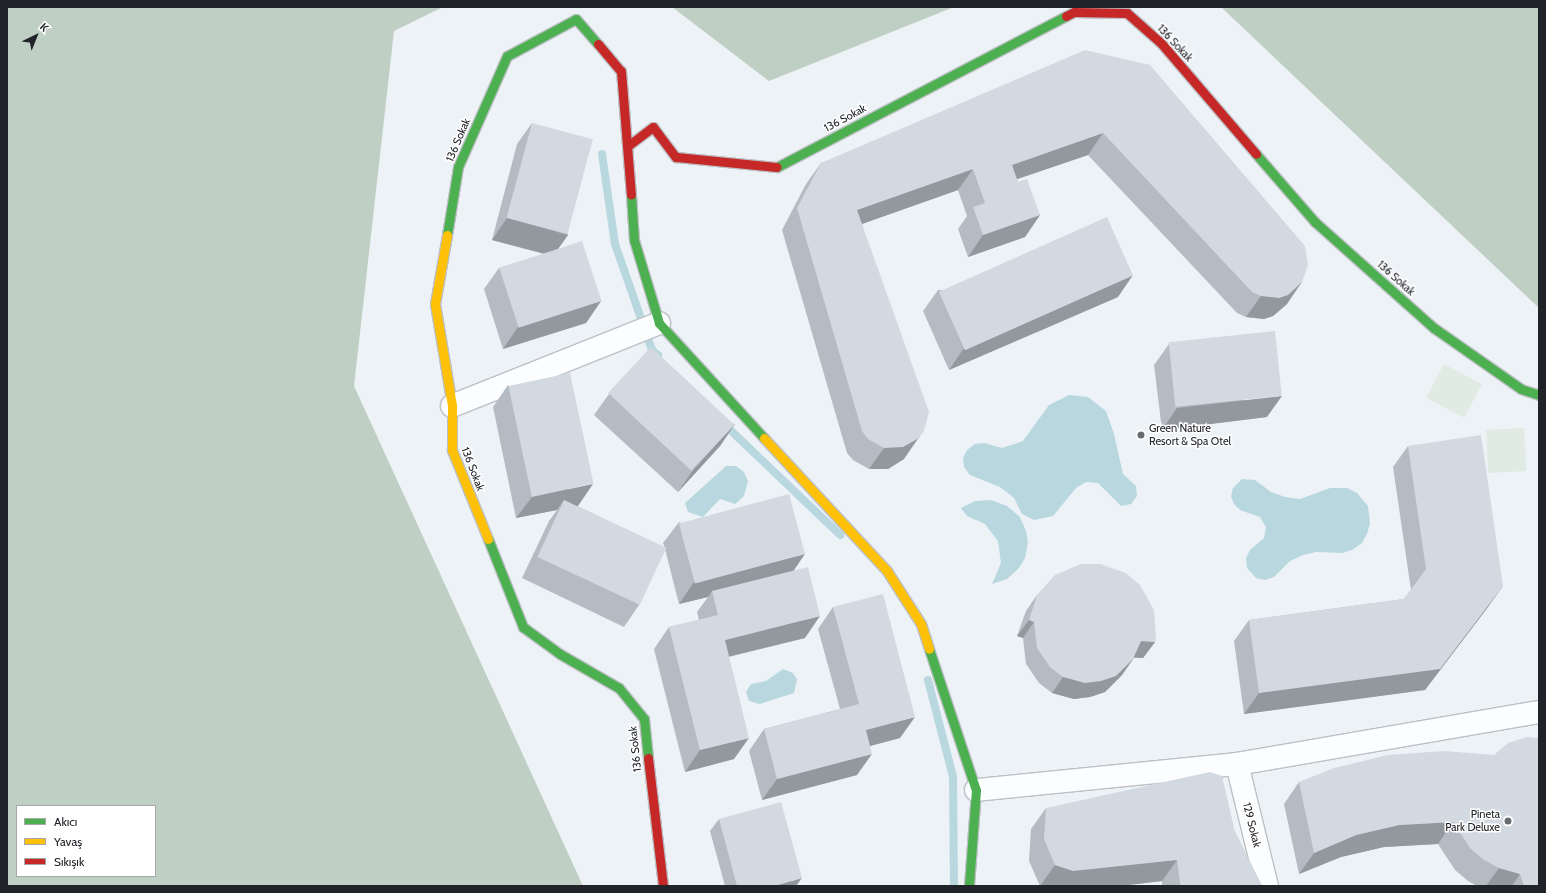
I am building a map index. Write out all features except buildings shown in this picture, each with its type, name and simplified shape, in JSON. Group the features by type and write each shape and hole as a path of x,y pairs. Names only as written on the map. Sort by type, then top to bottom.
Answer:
{"street":[{"name":"136 Sokak","path":"628,145 653,127 676,157 777,167 1074,12 1127,13 1161,42 1316,222 1434,328 1521,389 1539,395"},
{"name":"136 Sokak","path":"628,145 621,70 576,19 507,56 458,166 435,304 452,406 452,450 523,627 560,654 619,688 644,719 663,886"},
{"path":"628,145 634,240 659,323 887,570 920,624 976,790 969,886"},
{"path":"452,406 659,323"},
{"path":"976,790 1237,764 1539,712"},
{"name":"129 Sokak","path":"1237,764 1268,886"}],"shaded area":[{"path":"1444,364 1482,384 1464,418 1426,398"},
{"path":"1524,428 1526,471 1488,473 1486,430"}],"green space":[{"path":"7,7 443,7 394,31 354,386 583,886 7,886"},
{"path":"672,7 954,7 769,81"},
{"path":"1221,7 1539,7 1539,308"}],"water":[{"path":"1069,395 1088,397 1106,411 1114,434 1123,474 1136,486 1137,496 1131,504 1121,506 1098,483 1086,482 1076,488 1053,516 1034,520 1022,514 1014,498 1000,487 970,475 964,467 963,458 967,450 975,444 984,443 1002,448 1023,441 1049,405"},
{"path":"726,466 736,466 744,472 748,481 744,496 735,504 720,499 703,517 688,512 685,503"},
{"path":"1242,479 1255,480 1271,492 1285,497 1300,499 1330,488 1347,488 1357,493 1368,506 1370,523 1367,534 1362,543 1352,550 1342,553 1316,552 1303,555 1290,561 1274,577 1265,580 1256,578 1247,568 1246,558 1250,550 1264,538 1266,527 1260,517 1240,510 1234,504 1231,496 1233,488"},
{"path":"991,500 1007,506 1020,517 1026,531 1028,542 1025,558 1019,568 1007,579 992,584 1001,563 998,541 985,524 967,516 961,508 975,501"},
{"path":"783,669 793,673 797,679 794,693 760,704 749,701 746,692 751,684 766,681"}],"waterway":[{"path":"602,154 615,244 652,350 658,355"},
{"path":"724,424 840,535"},
{"path":"928,680 953,777 954,886"}],"traffic: fast":[{"path":"777,167 1066,16"},
{"path":"447,235 458,167 507,56 576,19 598,44"},
{"path":"1256,154 1315,222 1434,328 1521,389 1539,395"},
{"path":"631,195 634,240 659,323 764,438"},
{"path":"488,539 523,627 560,654 619,688 644,719 648,758"},
{"path":"929,649 976,790 969,886"}],"traffic: slow":[{"path":"447,235 435,304 452,406 452,450 488,539"},
{"path":"764,438 887,571 921,624 929,649"}],"traffic: jam":[{"path":"1066,16 1074,12 1127,13 1161,43 1256,154"},
{"path":"598,44 621,71 631,195"},
{"path":"629,145 653,127 676,157 777,167"},
{"path":"648,758 663,886"}],"place":[{"name":"Green Nature Resort & Spa Otel","path":"1141,435"},
{"name":"Pineta Park Deluxe","path":"1508,821"}]}
